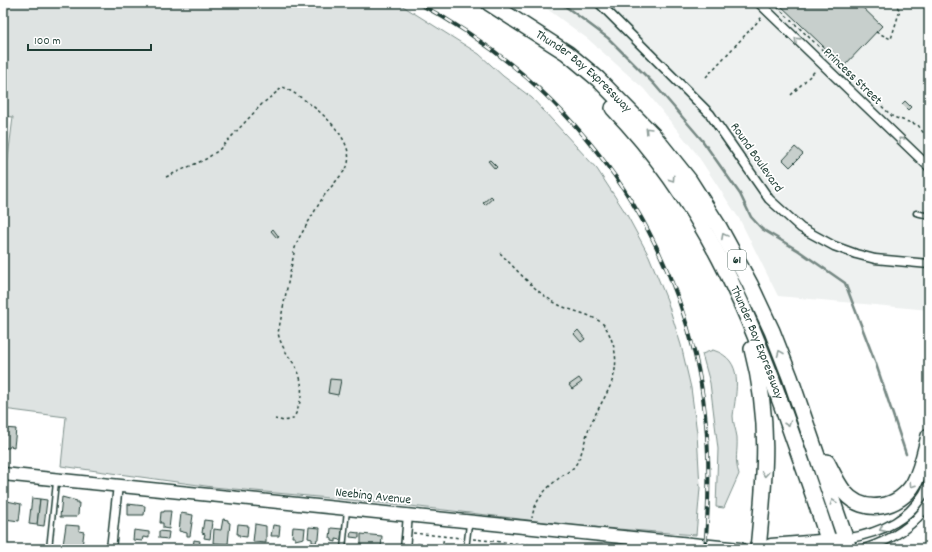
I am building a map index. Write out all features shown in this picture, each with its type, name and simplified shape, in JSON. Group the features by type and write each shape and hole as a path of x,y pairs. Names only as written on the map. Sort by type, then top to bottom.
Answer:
{"highway":[{"name":"61","path":"489,3 542,37"},
{"name":"Thunder Bay Expressway","path":"542,37 626,122 657,158 696,215 717,252 738,296 780,399 830,544"},
{"name":"Thunder Bay Expressway","path":"542,37 568,53 598,79 653,135 688,180 719,227 750,284 790,377 847,544"},
{"path":"738,296 757,368 763,401 766,435 765,472 758,549"},
{"path":"790,377 836,480 849,496 862,504 871,506 887,505 906,494 920,471 929,436"}],"main road":[{"name":"Neebing Avenue","path":"3,474 740,549"},
{"path":"762,549 771,545 847,544"}],"street":[{"name":"Round Boulevard","path":"599,3 710,114 769,199 801,228 834,246 856,254 875,259 929,264"},
{"name":"Princess Street","path":"759,3 929,167"},
{"path":"847,544 878,532 904,516 917,504 929,484"},
{"path":"111,549 118,485"},
{"path":"864,549 887,541 912,522 929,503"},
{"path":"405,549 408,515"}],"lane":[{"path":"916,213 929,216"},
{"path":"49,549 56,479"},
{"path":"343,549 347,509"},
{"path":"466,549 469,522"}],"path":[{"path":"706,77 755,27 773,4 893,117 918,125 929,141"},
{"path":"876,32 891,39 900,10 897,7"},
{"path":"791,95 829,56"},
{"path":"166,177 206,160 219,150 262,104 283,88 308,102 324,116 342,138 349,152 350,159 346,169 311,216 294,248 278,333 283,347 299,373 301,395 298,411 293,419 284,422 275,419"},
{"path":"500,253 526,280 550,299 604,325 611,338 616,353 615,374 607,394 590,426 578,459 572,468 543,494 533,509 531,528"},
{"path":"406,532 571,549"},
{"path":"443,548 444,536"},
{"path":"417,544 443,548 466,549"}],"shaded area":[{"path":"3,3 398,3 479,54 503,76 532,98 597,169 627,215 649,256 667,300 681,345 691,388 697,433 700,488 696,535 579,526 402,505 213,487 61,466 66,417 3,409 3,199 13,117 3,116"},
{"path":"539,3 929,3 929,310 778,296 740,220 696,153 644,89 588,39"},
{"path":"713,350 723,355 730,361 736,377 736,397 733,421 737,437 736,460 739,474 724,508 716,507 718,449 710,383 702,354"}],"building":[{"path":"778,3 858,3 882,26 844,66"},
{"path":"905,101 911,107 908,110 902,104"},
{"path":"795,147 803,154 790,167 783,160"},
{"path":"490,160 497,167 495,169 488,161"},
{"path":"491,196 493,198 485,205 483,203"},
{"path":"273,229 279,237 277,238 271,231"},
{"path":"578,330 585,339 581,342 574,334"},
{"path":"579,378 582,382 572,389 569,385"},
{"path":"330,379 341,380 338,395 328,393"},
{"path":"4,428 16,429 14,447 10,446 9,448 3,448"},
{"path":"62,497 77,501 77,503 79,503 78,515 76,517 60,517"},
{"path":"32,498 40,499 37,525 29,524"},
{"path":"40,499 47,500 44,526 37,525"},
{"path":"7,501 21,504 19,521 5,519"},
{"path":"128,504 145,506 144,515 128,515"},
{"path":"171,511 169,529 163,528 163,523 160,523 161,512"},
{"path":"181,513 193,515 190,536 187,536 187,533 179,531"},
{"path":"223,519 228,520 230,523 228,544 213,543 214,529 221,530"},
{"path":"204,520 212,521 210,539 204,538 205,534 202,533"},
{"path":"238,524 248,525 247,537 239,536 239,534 237,534"},
{"path":"255,524 266,526 266,543 253,542"},
{"path":"66,525 79,526 79,531 84,532 82,547 63,545"},
{"path":"273,525 280,526 279,536 271,536"},
{"path":"293,527 305,528 304,538 295,540 295,537 292,537"},
{"path":"309,527 320,528 319,539 317,539 316,543 312,542 312,539 308,538"},
{"path":"331,528 342,529 341,540 336,539 336,542 332,541 330,538"},
{"path":"134,530 149,532 149,538 143,537 142,541 133,540"},
{"path":"159,531 169,532 168,539 159,538"},
{"path":"351,532 359,533 359,538 350,537"},
{"path":"361,534 382,536 381,549 361,549"},
{"path":"194,540 200,541 199,548 193,547"},
{"path":"184,545 191,546 191,549 183,549"},
{"path":"230,545 237,546 237,549 230,549"}],"waterway":[{"path":"561,3 608,38 654,84 702,140 740,194 751,217 762,229 799,251 845,283 876,364 906,454"}],"railway":[{"path":"418,3 468,33 515,68 557,106 595,149 628,195 656,245 678,299 695,355 704,403 708,452 708,501 705,549"}]}
